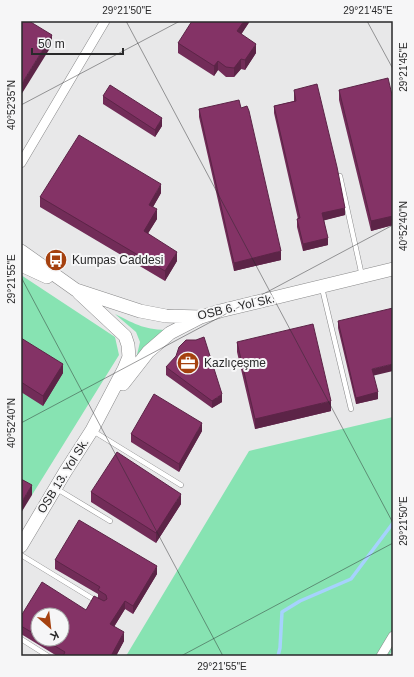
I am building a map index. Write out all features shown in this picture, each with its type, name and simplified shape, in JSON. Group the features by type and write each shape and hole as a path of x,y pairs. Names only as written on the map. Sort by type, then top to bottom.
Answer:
{"main road":[{"name":"OSB 6. Yol Sk.","path":"21,251 76,290 140,311 166,316 201,317 220,311 393,269"},
{"path":"21,265 76,290 125,336 128,345 129,357 105,406"},
{"path":"105,406 148,352 170,333 201,317"},
{"name":"OSB 13. Yol Sk.","path":"21,546 55,488 92,430 105,406"}],"street":[{"path":"21,163 105,21"},
{"path":"381,656 393,636"}],"lane":[{"path":"340,176 362,277"},
{"path":"321,287 351,409"},
{"path":"92,430 181,485"},
{"path":"55,488 110,521"},
{"path":"21,555 104,606"},
{"path":"21,639 48,656"}],"green space":[{"path":"21,275 115,337 119,355 32,495 21,489"},
{"path":"115,314 147,328 170,330 136,359 140,342 136,332"},
{"path":"393,417 393,649 389,656 126,656 249,451"}],"building":[{"path":"21,21 29,21 52,35 21,85"},
{"path":"192,21 244,21 237,31 256,44 245,60 241,59 234,68 226,67 218,61 214,66 178,43"},
{"path":"388,78 393,99 393,216 371,221 339,90"},
{"path":"317,84 337,167 345,208 322,213 328,238 303,244 297,219 300,218 274,106 296,101 294,90"},
{"path":"110,85 162,118 155,130 103,96"},
{"path":"239,100 241,108 247,106 249,111 281,251 234,263 199,109"},
{"path":"79,135 161,184 149,205 157,209 144,231 177,252 165,271 40,197"},
{"path":"393,308 393,364 372,369 378,392 356,398 338,321"},
{"path":"313,324 331,401 255,419 237,342"},
{"path":"204,337 222,394 212,401 166,367 176,356 179,347 186,340 196,340"},
{"path":"21,338 63,364 43,396 21,382"},
{"path":"154,394 202,423 179,464 131,434"},
{"path":"117,452 181,494 156,533 91,492"},
{"path":"21,479 32,485 21,503"},
{"path":"79,520 157,566 133,606 125,601 110,624 124,632 111,656 63,656 65,652 57,647 70,647 70,607 30,607 30,631 21,626 21,616 42,582 86,610 94,596 104,601 107,599 106,595 98,590 100,587 55,560"}],"waterway":[{"path":"278,656 280,648 282,612 300,601 351,579 393,523"}],"place":[{"name":"Kumpas Caddesi","path":"56,260"},
{"name":"Kazlıçeşme","path":"188,363"}]}
